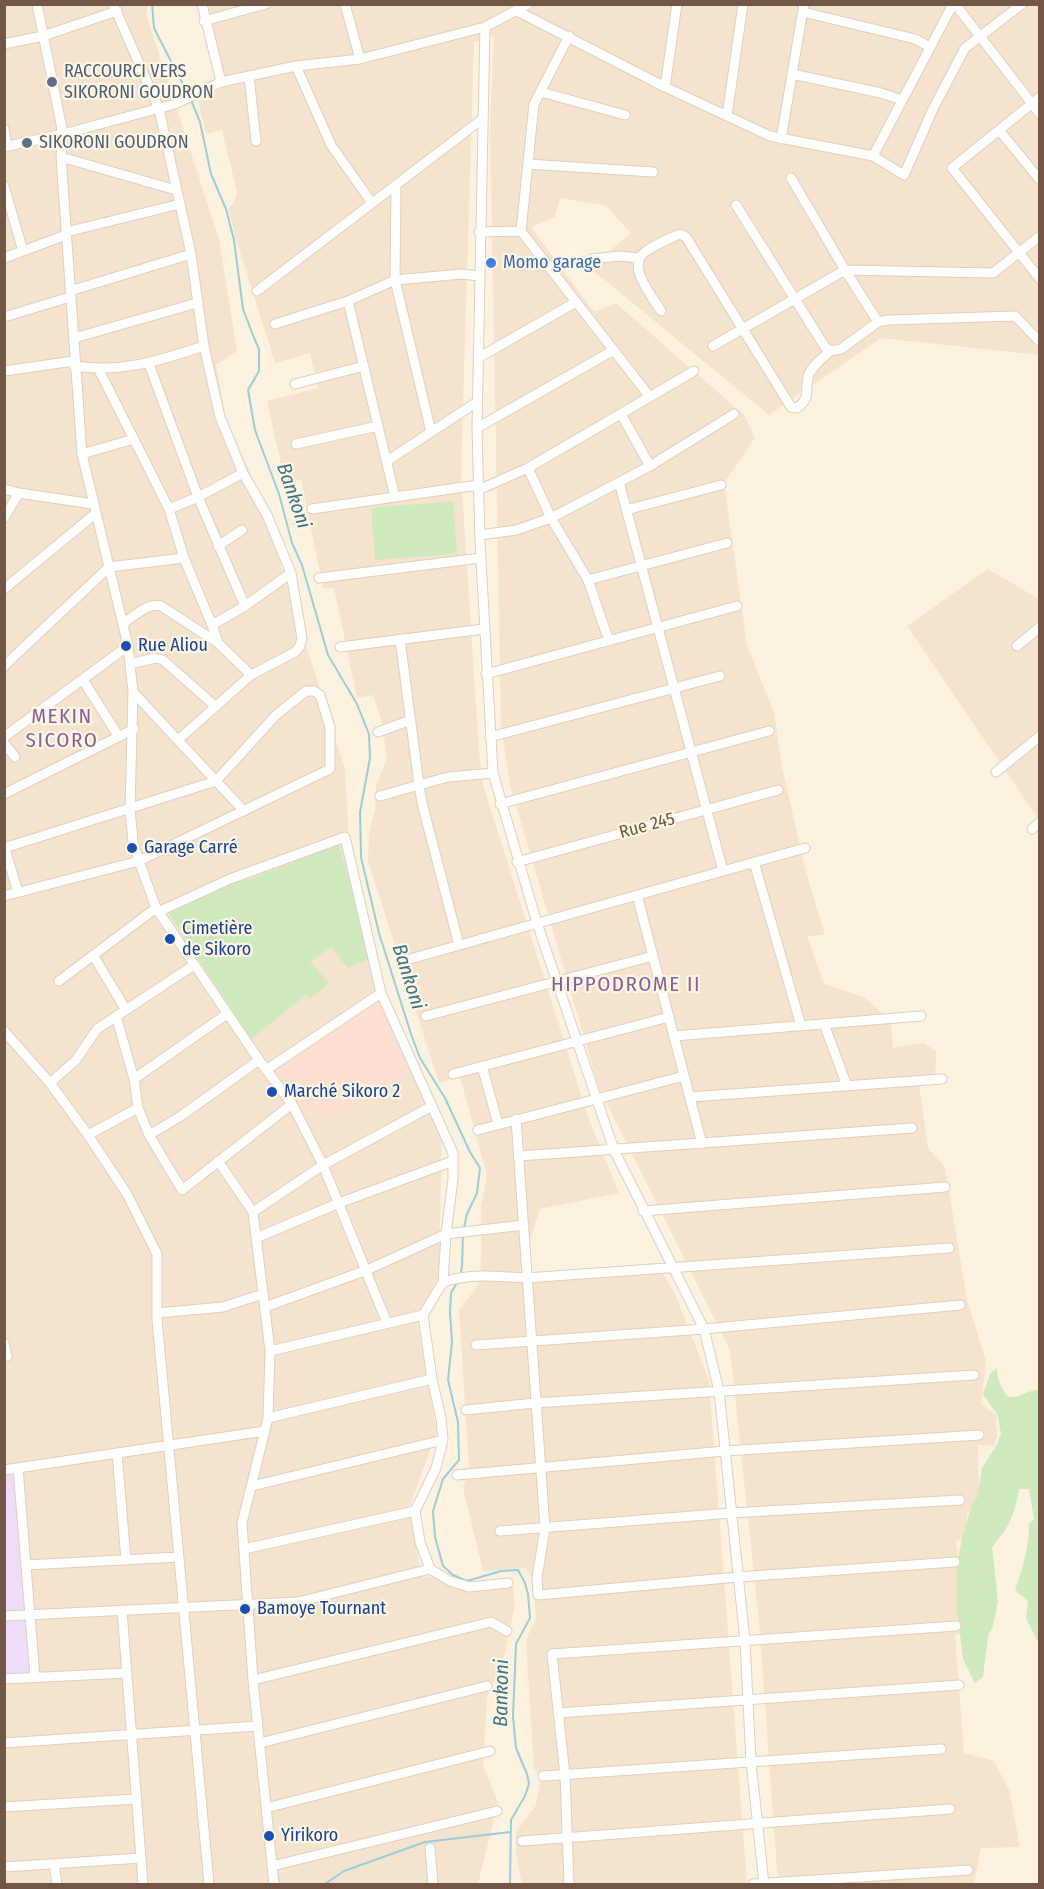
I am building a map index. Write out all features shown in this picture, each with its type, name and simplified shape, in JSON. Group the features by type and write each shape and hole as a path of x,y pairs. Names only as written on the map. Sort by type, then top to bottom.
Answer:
{"street":[{"path":"37,4 63,134 61,157 82,454 128,646 134,729 130,808 133,841 157,910 259,1060 292,1104 323,1166 387,1323"},
{"path":"201,4 221,82"},
{"path":"204,21 266,4"},
{"path":"345,4 360,59"},
{"path":"4,129 6,147 63,134 176,104 221,82 296,66 360,59 484,27 528,4"},
{"path":"665,87 677,4"},
{"path":"727,116 743,4"},
{"path":"873,156 954,4 1040,114"},
{"path":"517,10 665,87 770,136 873,156 904,175 933,109 965,48 1022,4"},
{"path":"4,44 43,36 115,8 159,109 190,254 204,346 220,417 243,473 267,515 291,573 302,638 300,646 251,675 178,740"},
{"path":"781,139 804,8 915,39 930,47"},
{"path":"484,27 477,428 486,674 493,773 517,862 614,1150 704,1329 719,1391 745,1641 752,1762 765,1884"},
{"path":"569,36 534,104 521,231 650,397"},
{"path":"296,66 331,145 372,203"},
{"path":"792,74 902,100"},
{"path":"249,76 256,141"},
{"path":"541,92 625,115"},
{"path":"1040,97 952,168 1040,279"},
{"path":"257,291 481,120"},
{"path":"999,129 1040,180"},
{"path":"61,157 176,190"},
{"path":"528,164 653,172"},
{"path":"791,178 878,322"},
{"path":"396,185 395,280 431,432"},
{"path":"4,186 23,251"},
{"path":"4,258 66,233 180,204"},
{"path":"736,205 794,299 825,347 830,351"},
{"path":"479,232 521,231"},
{"path":"661,311 637,266 639,258 646,251 680,234 686,237 791,407 797,408 808,393 808,376 818,362 830,351 841,349 878,322 1015,316 1040,342"},
{"path":"712,346 845,270 993,273 1040,236"},
{"path":"4,317 190,254"},
{"path":"592,259 620,256 639,258"},
{"path":"274,324 348,300 395,280 462,274 478,276"},
{"path":"348,300 394,497"},
{"path":"478,358 576,302"},
{"path":"74,338 197,303"},
{"path":"4,371 74,364 99,370 148,364 204,346"},
{"path":"477,428 614,350"},
{"path":"148,364 198,497 244,606"},
{"path":"294,384 364,366"},
{"path":"99,370 169,509 184,558 218,643"},
{"path":"312,509 478,487 528,468 694,371"},
{"path":"387,461 477,402"},
{"path":"621,414 650,466"},
{"path":"480,535 516,530 551,518 650,466 734,414"},
{"path":"296,444 378,426"},
{"path":"82,454 134,439"},
{"path":"528,468 551,518 588,580 609,641"},
{"path":"169,509 198,497 243,473"},
{"path":"619,482 723,871"},
{"path":"626,510 721,485"},
{"path":"4,489 93,504"},
{"path":"4,518 19,493"},
{"path":"7,583 95,514"},
{"path":"218,546 242,530"},
{"path":"588,580 727,543"},
{"path":"4,666 109,567 184,558"},
{"path":"319,578 481,558"},
{"path":"212,624 244,606 291,573"},
{"path":"123,623 156,604 218,643 251,675"},
{"path":"486,674 737,606"},
{"path":"1017,646 1040,627"},
{"path":"340,647 484,629"},
{"path":"400,639 422,803 459,945"},
{"path":"4,737 128,646"},
{"path":"130,664 155,658 163,660 215,706"},
{"path":"490,737 720,676"},
{"path":"83,680 119,737"},
{"path":"4,896 139,861 330,769 330,727 320,695 314,691 306,691 276,715 216,781 5,848 18,892"},
{"path":"133,692 244,811"},
{"path":"378,732 411,720"},
{"path":"4,794 134,729"},
{"path":"500,804 769,731"},
{"path":"996,772 1040,736"},
{"path":"4,743 15,757"},
{"path":"380,796 448,777 493,773"},
{"name":"Rue 245","path":"517,862 778,790"},
{"path":"1032,829 1040,822"},
{"path":"59,981 157,910 230,879 345,837 381,993 453,1153 453,1179 443,1282 423,1315 443,1440 436,1468 415,1511 420,1542 430,1569 450,1581 469,1587 508,1583"},
{"path":"410,959 805,848"},
{"path":"754,862 801,1026"},
{"path":"637,895 702,1143"},
{"path":"93,955 126,1010"},
{"path":"426,1016 653,956"},
{"path":"50,1083 76,1060 97,1029 194,965"},
{"path":"266,1070 381,993"},
{"path":"134,1079 227,1014"},
{"path":"116,1016 134,1079 138,1108 149,1135 182,1190 292,1104"},
{"path":"674,1036 921,1016"},
{"path":"453,1074 669,1017"},
{"path":"824,1024 847,1086"},
{"path":"4,1031 50,1083 88,1135 127,1194 158,1254 157,1313 209,1884"},
{"path":"149,1135 181,1116 259,1060"},
{"path":"482,1066 498,1124"},
{"path":"478,1130 684,1076"},
{"path":"690,1096 942,1079"},
{"path":"253,1212 323,1166 432,1106"},
{"path":"88,1135 138,1108"},
{"path":"516,1119 530,1342 545,1528 537,1578 538,1594 955,1562"},
{"path":"519,1156 912,1128"},
{"path":"218,1161 253,1212 270,1351 268,1418 242,1523 253,1680 274,1884"},
{"path":"256,1238 339,1203 453,1161"},
{"path":"643,1211 945,1187"},
{"path":"265,1307 367,1270 446,1234 524,1225"},
{"path":"443,1282 461,1276 475,1275 526,1278 949,1248"},
{"path":"157,1313 223,1307 263,1294"},
{"path":"476,1345 704,1329 960,1305"},
{"path":"270,1351 423,1315"},
{"path":"4,1343 7,1356 4,1357"},
{"path":"466,1410 535,1403 974,1375"},
{"path":"268,1418 432,1379"},
{"path":"4,1470 265,1431"},
{"path":"457,1475 725,1451 979,1435"},
{"path":"252,1486 443,1440"},
{"path":"117,1453 126,1560"},
{"path":"18,1468 35,1677"},
{"path":"500,1531 731,1513 960,1500"},
{"path":"244,1549 415,1511"},
{"path":"26,1565 179,1557"},
{"path":"4,1616 298,1602 430,1569"},
{"path":"122,1610 143,1884"},
{"path":"253,1680 491,1623 507,1631"},
{"path":"569,1884 565,1775 552,1654 956,1626"},
{"path":"4,1679 126,1673"},
{"path":"558,1713 959,1685"},
{"path":"260,1743 487,1686"},
{"path":"4,1743 258,1726"},
{"path":"543,1776 941,1749"},
{"path":"266,1808 490,1750"},
{"path":"4,1807 136,1799"},
{"path":"522,1841 950,1809"},
{"path":"272,1866 497,1811"},
{"path":"430,1848 433,1884"},
{"path":"4,1867 141,1858"},
{"path":"54,1864 57,1884"},
{"path":"753,1884 968,1870"}],"shaded area":[{"path":"5,5 147,5 147,17 219,239 237,351 216,365 226,418 257,489 345,769 349,843 380,994 442,1125 439,1275 417,1320 437,1431 409,1508 422,1576 513,1586 515,1606 504,1658 487,1698 483,1765 498,1802 478,1884 5,1884"},
{"path":"198,5 1039,5 1039,355 881,338 769,415 590,268 631,233 605,205 560,198 555,217 531,227 594,312 616,303 744,415 755,438 724,483 747,645 774,712 782,767 806,872 825,935 807,936 824,984 864,997 891,1021 893,1048 924,1043 936,1051 935,1085 919,1084 928,1148 945,1167 967,1299 986,1361 981,1404 996,1415 997,1437 994,1446 978,1445 979,1504 967,1513 965,1539 956,1540 966,1631 955,1635 964,1753 994,1761 1009,1790 1020,1847 981,1848 974,1884 778,1884 759,1621 730,1350 599,1088 510,785 501,726 490,127 494,36 474,42 461,474 479,752 483,785 588,1117 619,1193 540,1209 519,1274 657,1263 675,1294 709,1380 747,1884 522,1884 516,1853 516,1832 536,1805 541,1779 534,1769 526,1640 536,1618 533,1582 526,1568 483,1571 463,1488 469,1467 459,1310 479,1284 481,1207 487,1175 460,1077 439,1083 368,861 369,834 375,809 376,785 387,759 382,723 373,695 357,698 334,588 323,588 301,479 285,483 267,401 318,388 310,353 275,363 238,245 228,209 235,201 237,192 222,130 206,134 198,100 223,88"},
{"path":"988,569 1039,599 1039,820 907,626"},
{"path":"379,1001 418,1069 341,1112 304,1115 275,1069"},
{"path":"15,1471 31,1674 5,1675 4,1473"}],"green space":[{"path":"453,501 457,554 375,560 371,508"},
{"path":"339,844 371,958 348,968 331,947 310,962 329,983 310,999 306,995 251,1039 169,914 230,882 253,878"},
{"path":"997,1368 997,1376 1008,1397 1039,1390 1039,1644 1026,1618 1028,1601 1015,1590 1025,1557 1029,1524 1034,1519 1029,1489 1019,1489 1010,1520 992,1547 998,1602 993,1626 988,1636 983,1677 975,1683 963,1659 957,1611 957,1564 972,1504 977,1498 982,1468 1001,1434 998,1416 983,1394 990,1374"}],"waterway":[{"name":"Bankoni","path":"152,4 154,28 188,94"},
{"name":"Bankoni","path":"191,100 200,122 211,174 226,209 234,240 243,309 259,349 259,371 248,390 255,430 279,494 292,543 302,565 328,655 357,704 369,734 370,758 360,812 361,857 379,933 420,1058 445,1098 480,1168 477,1193 467,1214 464,1228"},
{"name":"Bankoni","path":"460,1276 463,1234"},
{"name":"Bankoni","path":"458,1281 451,1293 452,1342 448,1380 458,1422 459,1460 443,1479 433,1511 435,1537 443,1566 453,1575 467,1581 501,1571 518,1570 528,1594 530,1618 516,1644 513,1716 516,1748 529,1784 511,1820 510,1884"},
{"path":"325,1884 344,1871 425,1842 510,1832"}],"place":[{"name":"RACCOURCI VERS SIKORONI GOUDRON","path":"52,82"},
{"name":"SIKORONI GOUDRON","path":"27,143"},
{"name":"Momo garage","path":"491,263"},
{"name":"Rue Aliou","path":"126,646"},
{"name":"Garage Carré","path":"132,848"},
{"name":"Cimetière de Sikoro","path":"170,939"},
{"name":"Marché Sikoro 2","path":"272,1092"},
{"name":"Bamoye Tournant","path":"245,1609"},
{"name":"Yirikoro","path":"269,1836"}],"district":[{"name":"MEKIN SICORO","path":"62,729"},
{"name":"HIPPODROME II","path":"626,985"}]}
